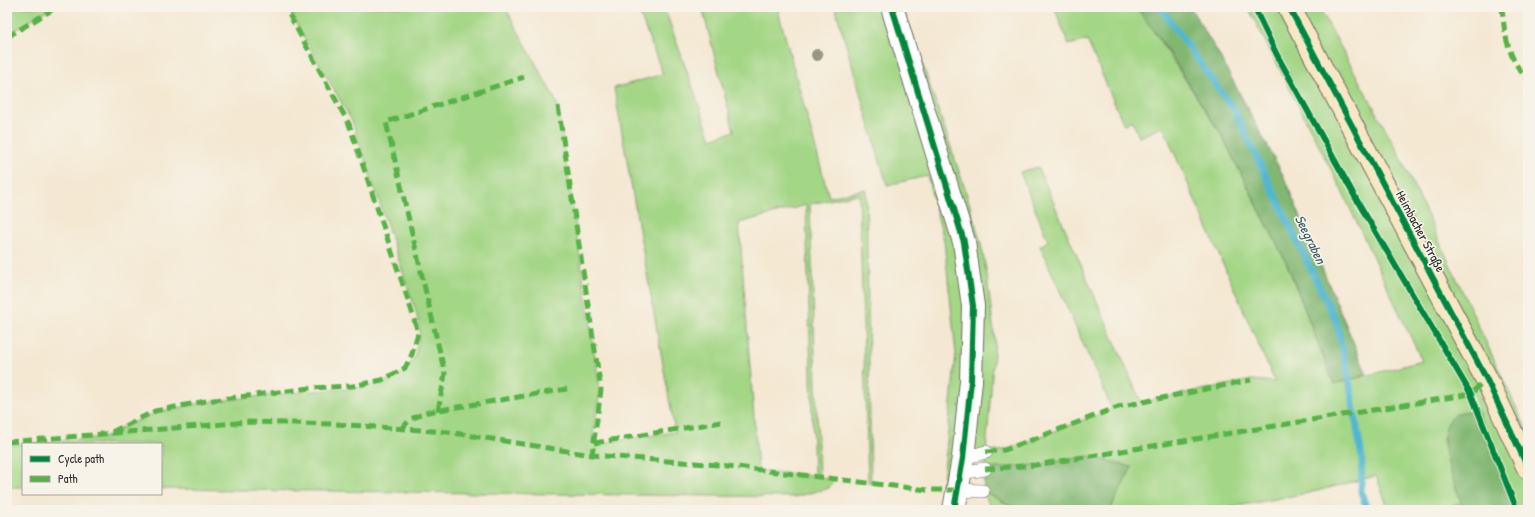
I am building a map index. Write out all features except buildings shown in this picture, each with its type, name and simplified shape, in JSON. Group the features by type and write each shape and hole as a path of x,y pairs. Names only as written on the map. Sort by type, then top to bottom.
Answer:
{"street":[{"path":"892,7 964,242 973,306 971,381 959,483"},
{"name":"Heimbacher Straße","path":"1289,7 1486,378 1528,468"}],"lane":[{"path":"959,483 986,452"},
{"path":"959,483 985,469"},
{"path":"959,483 983,491"}],"green space":[{"path":"7,7 52,7 7,35"},
{"path":"287,7 505,7 557,103 600,390 592,442 596,444 675,432 614,88 663,74 637,7 664,7 711,139 734,131 702,7 777,7 829,197 866,189 871,484 868,483 859,194 810,204 819,477 834,479 829,488 794,497 162,489 162,443 32,443 108,437 115,431 156,412 206,402 311,391 352,389 383,382 401,374 409,366 415,356 420,331 416,311 352,121","holes":["806,205 814,476 758,470 739,223"]},
{"path":"835,7 903,7 966,192 981,244 995,340 986,452 963,459 957,490 942,490 956,354 944,241 927,176 887,185"},
{"path":"1054,7 1138,7 1222,136 1287,264 1334,384 1422,361 1342,191 1248,7 1319,7 1398,152 1528,433 1528,510 1517,510 1477,410 1447,424 1443,439 1462,503 1442,510 1389,510 1376,476 1313,492 1216,510 1110,510 1131,467 1036,465 985,469 986,452 1005,450 1112,409 1040,246 1048,241 1020,172 1038,167 1141,402 1251,380 1275,382 1163,127 1139,137 1132,120 1124,125 1087,40 1069,45"},
{"path":"1136,7 1190,7 1218,53 1283,175 1367,375 1334,384 1287,264 1222,136 1172,57"},
{"path":"1477,410 1517,510 1442,510 1461,503 1449,469 1444,444 1448,422 1458,413"},
{"path":"22,444 22,487 7,487 7,445"},
{"path":"1089,456 1132,467 1110,510 1018,510 983,491 985,469 1036,465"},
{"path":"983,491 1018,510 992,510"}],"waterway":[{"name":"Seegraben","path":"1160,7 1234,110 1336,321 1348,373 1362,458 1361,492 1367,510"}],"marked path":[{"path":"7,37 57,7"},
{"path":"112,432 155,411 206,401 311,388 353,386 382,380 405,368 412,354 418,333 349,124 285,7"},
{"path":"1502,7 1508,46 1516,64 1528,79"},
{"path":"438,411 445,374 386,122 524,77"},
{"path":"558,106 601,390 592,455"},
{"path":"985,469 1036,465 1471,394 1486,378"},
{"path":"986,452 1005,450 1118,407 1251,380"},
{"path":"401,429 411,419 428,412 567,389"},
{"path":"7,442 248,422 335,424 448,432 592,455 719,465 927,490 957,490"},
{"path":"594,443 721,422"}],"cycle path":[{"path":"892,7 964,242 973,306 971,381 963,458 954,510"},
{"path":"1254,7 1277,55 1355,197 1471,394 1517,510"},
{"path":"1289,7 1486,378 1528,468"}]}
